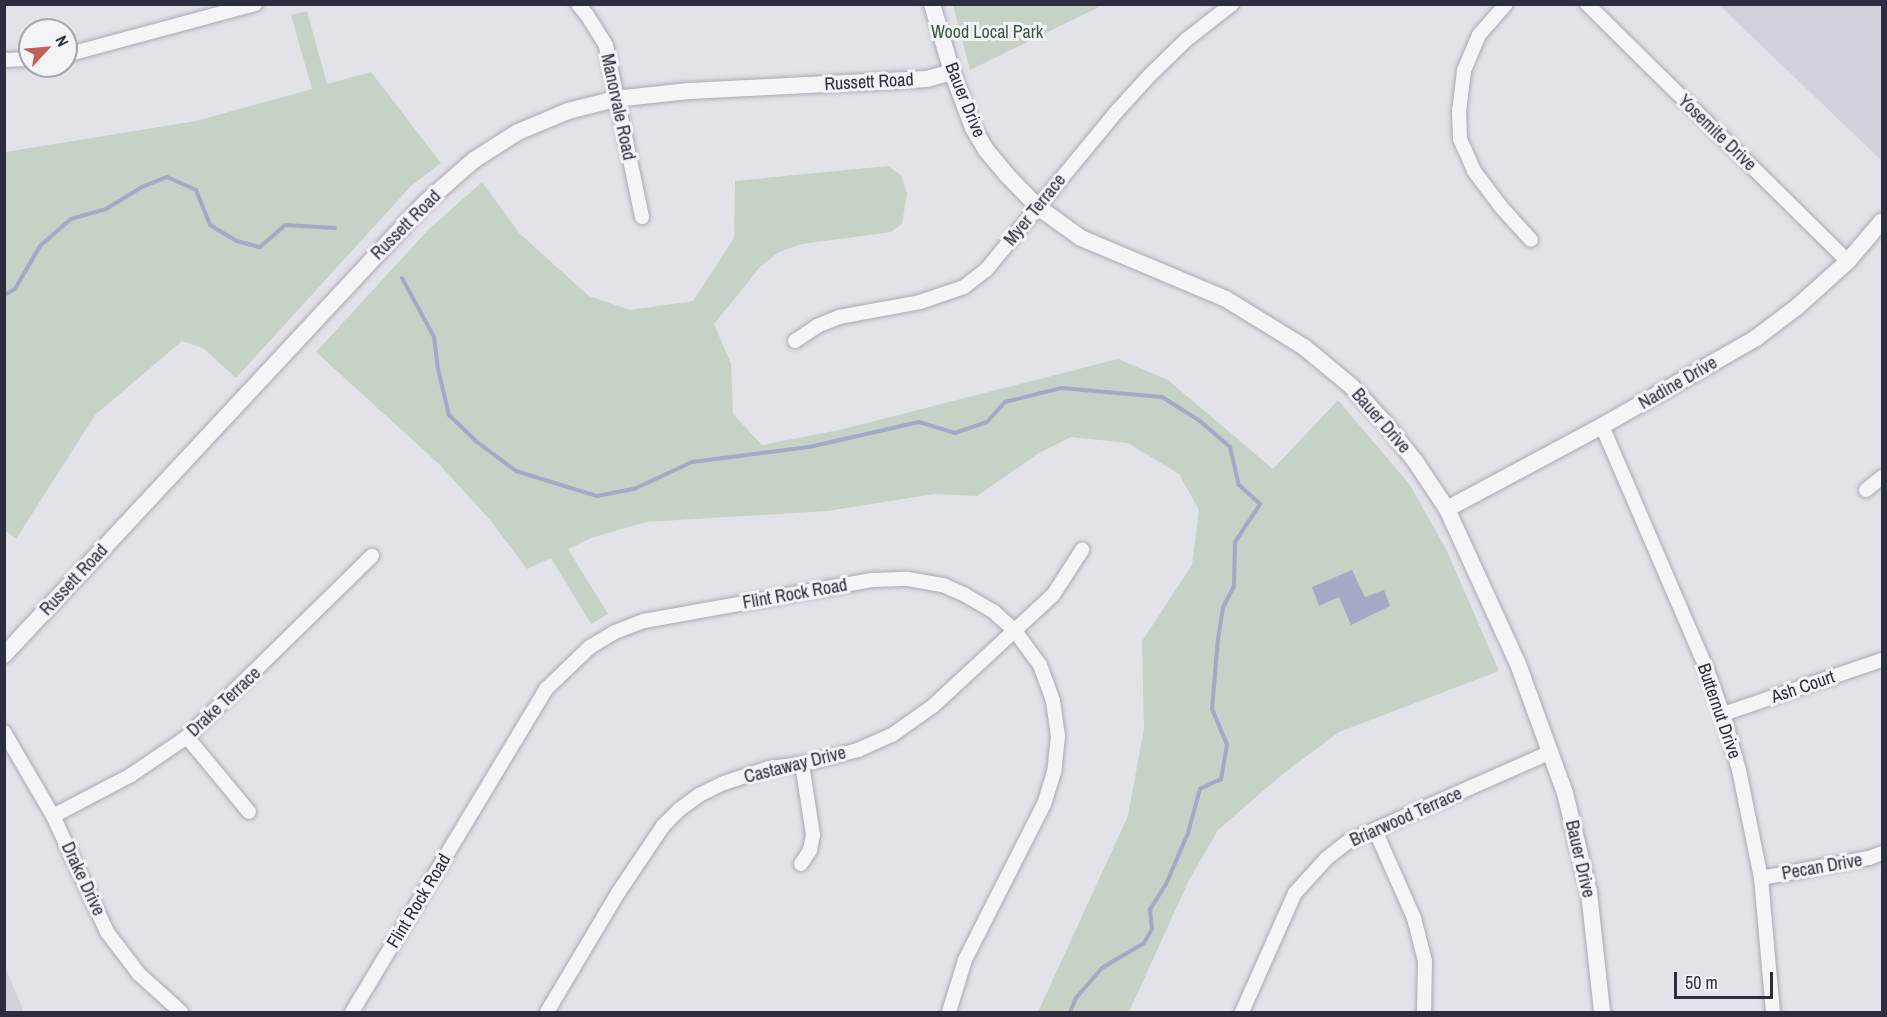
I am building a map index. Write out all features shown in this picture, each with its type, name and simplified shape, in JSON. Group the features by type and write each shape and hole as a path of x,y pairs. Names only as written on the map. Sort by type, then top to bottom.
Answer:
{"street":[{"path":"78,52 255,4"},
{"name":"Manorvale Road","path":"578,4 606,46 615,99 642,217"},
{"name":"Bauer Drive","path":"932,4 952,72 973,128 986,150 1038,207 1081,238 1226,299 1304,347 1351,386 1415,460 1447,509 1518,664 1566,793 1589,892 1602,1012"},
{"name":"Myer Terrace","path":"795,341 817,326 839,317 920,302 964,288 986,270 1118,110 1150,75 1186,40 1232,4"},
{"path":"1506,4 1479,35 1464,71 1459,110 1460,139 1474,171 1502,208 1531,240"},
{"name":"Yosemite Drive","path":"1587,4 1848,261"},
{"name":"Russett Road","path":"4,655 426,202 474,160 518,132 567,111 615,99 689,91 927,80 952,72"},
{"name":"Nadine Drive","path":"1447,509 1602,426 1756,338 1797,308 1848,261 1882,221"},
{"name":"Butternut Drive","path":"1602,426 1707,670 1723,714 1739,770 1761,878 1773,1012"},
{"path":"1866,490 1882,477"},
{"name":"Castaway Drive","path":"547,1012 618,893 663,826 680,809 724,783 769,768 802,764 858,750 892,735 933,706 1053,595 1082,550"},
{"name":"Drake Terrace","path":"53,816 131,775 188,737 372,556"},
{"name":"Flint Rock Road","path":"352,1012 546,689 590,647 615,632 655,619 873,580 908,579 943,585 965,594 994,612 1015,631 1040,665 1053,701 1058,736 1054,772 1044,804 965,960 949,1012"},
{"name":"Ash Court","path":"1723,714 1882,660"},
{"name":"Drake Drive","path":"4,732 53,816 107,932 139,974 181,1012"},
{"path":"188,737 249,812"},
{"name":"Briarwood Terrace","path":"1242,1012 1295,893 1327,858 1349,841 1551,752"},
{"path":"801,864 810,850 813,836 802,764"},
{"path":"1375,830 1414,918 1425,961 1424,1012"},
{"name":"Pecan Drive","path":"1761,878 1869,858 1882,853"}],"shaded area":[{"path":"1719,5 1882,5 1882,161"},
{"path":"5,967 24,1012 5,1012"}],"green space":[{"name":"Wood Local Park","path":"953,4 1103,5 970,70"},
{"path":"307,11 327,84 371,72 441,163 411,186 236,378 203,348 182,341 95,415 16,539 4,529 5,152 196,121 312,89 291,15"},
{"path":"888,166 901,175 907,193 902,224 891,232 802,244 779,252 760,267 714,324 731,364 733,414 762,445 839,430 1118,359 1168,380 1273,469 1338,400 1410,485 1447,551 1499,671 1339,732 1284,773 1218,830 1189,880 1129,1012 1038,1012 1128,816 1144,728 1142,641 1192,565 1199,510 1179,474 1128,443 1071,437 1039,453 977,496 935,494 827,511 646,522 591,538 568,549 608,614 591,624 551,558 527,569 490,520 439,464 316,352 428,230 482,182 520,234 589,296 630,310 693,301 734,238 735,181"}],"water":[{"path":"1352,570 1365,597 1384,590 1390,606 1351,625 1339,597 1319,606 1312,587"}],"waterway":[{"path":"4,295 15,289 40,246 71,219 106,209 142,187 167,177 196,190 210,225 237,241 260,247 285,225 335,228"},
{"path":"402,278 434,337 438,369 449,415 477,442 516,471 597,496 634,489 692,462 809,447 919,422 955,433 987,422 1005,402 1061,388 1162,397 1200,421 1230,447 1239,485 1260,504 1235,542 1234,586 1223,608 1218,638 1212,709 1227,745 1221,779 1200,789 1188,833 1166,884 1150,910 1152,929 1144,943 1102,968 1076,998 1070,1012"}]}
